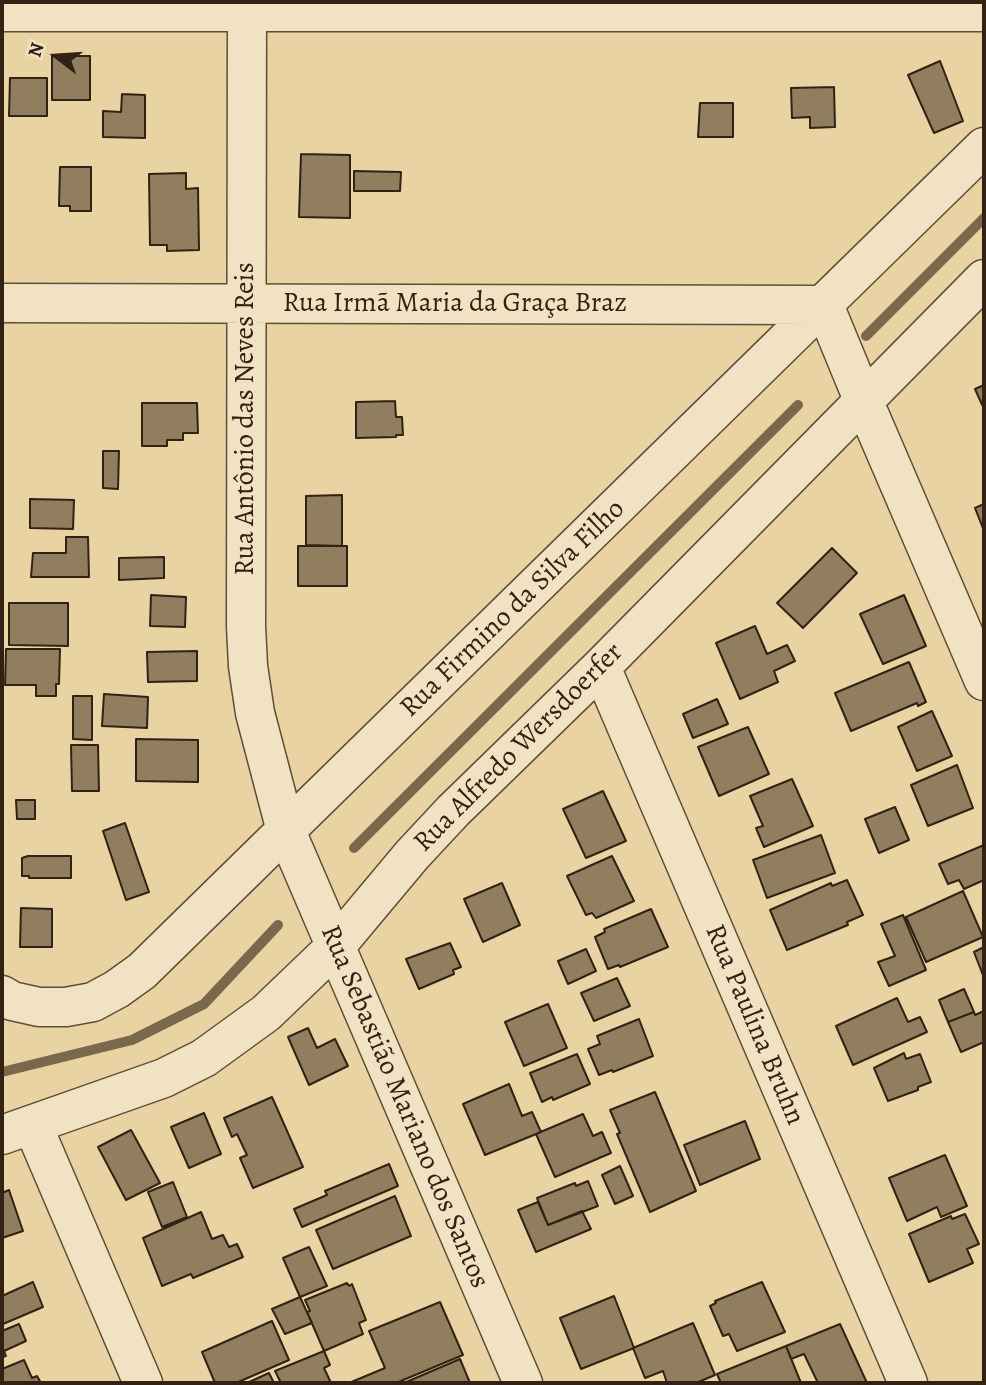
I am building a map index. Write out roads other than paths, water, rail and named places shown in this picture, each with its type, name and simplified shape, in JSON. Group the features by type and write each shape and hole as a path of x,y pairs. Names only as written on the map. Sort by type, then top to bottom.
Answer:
{"street":[{"path":"2,12 247,7 984,12"},
{"name":"Rua Antônio das Neves Reis","path":"247,7 246,626 248,666 262,747 286,831"},
{"name":"Rua Firmino da Silva Filho","path":"7,998 39,1007 66,1007 93,1002 142,971 984,147"},
{"name":"Rua Alfredo Wersdoerfer","path":"17,1130 164,1078 204,1059 266,1013 335,947 412,855 453,811 601,667 984,279"},
{"name":"Rua Irmã Maria da Graça Braz","path":"2,303 824,305"},
{"path":"824,305 984,681"},
{"name":"Rua Paulina Bruhn","path":"601,667 908,1383"},
{"name":"Rua Sebastião Mariano dos Santos","path":"286,831 523,1383"},
{"path":"17,1130 143,1383"}],"waterway":[{"path":"866,336 984,218"},
{"path":"354,848 798,405"},
{"path":"2,1072 132,1040 204,1004 278,925"}]}
